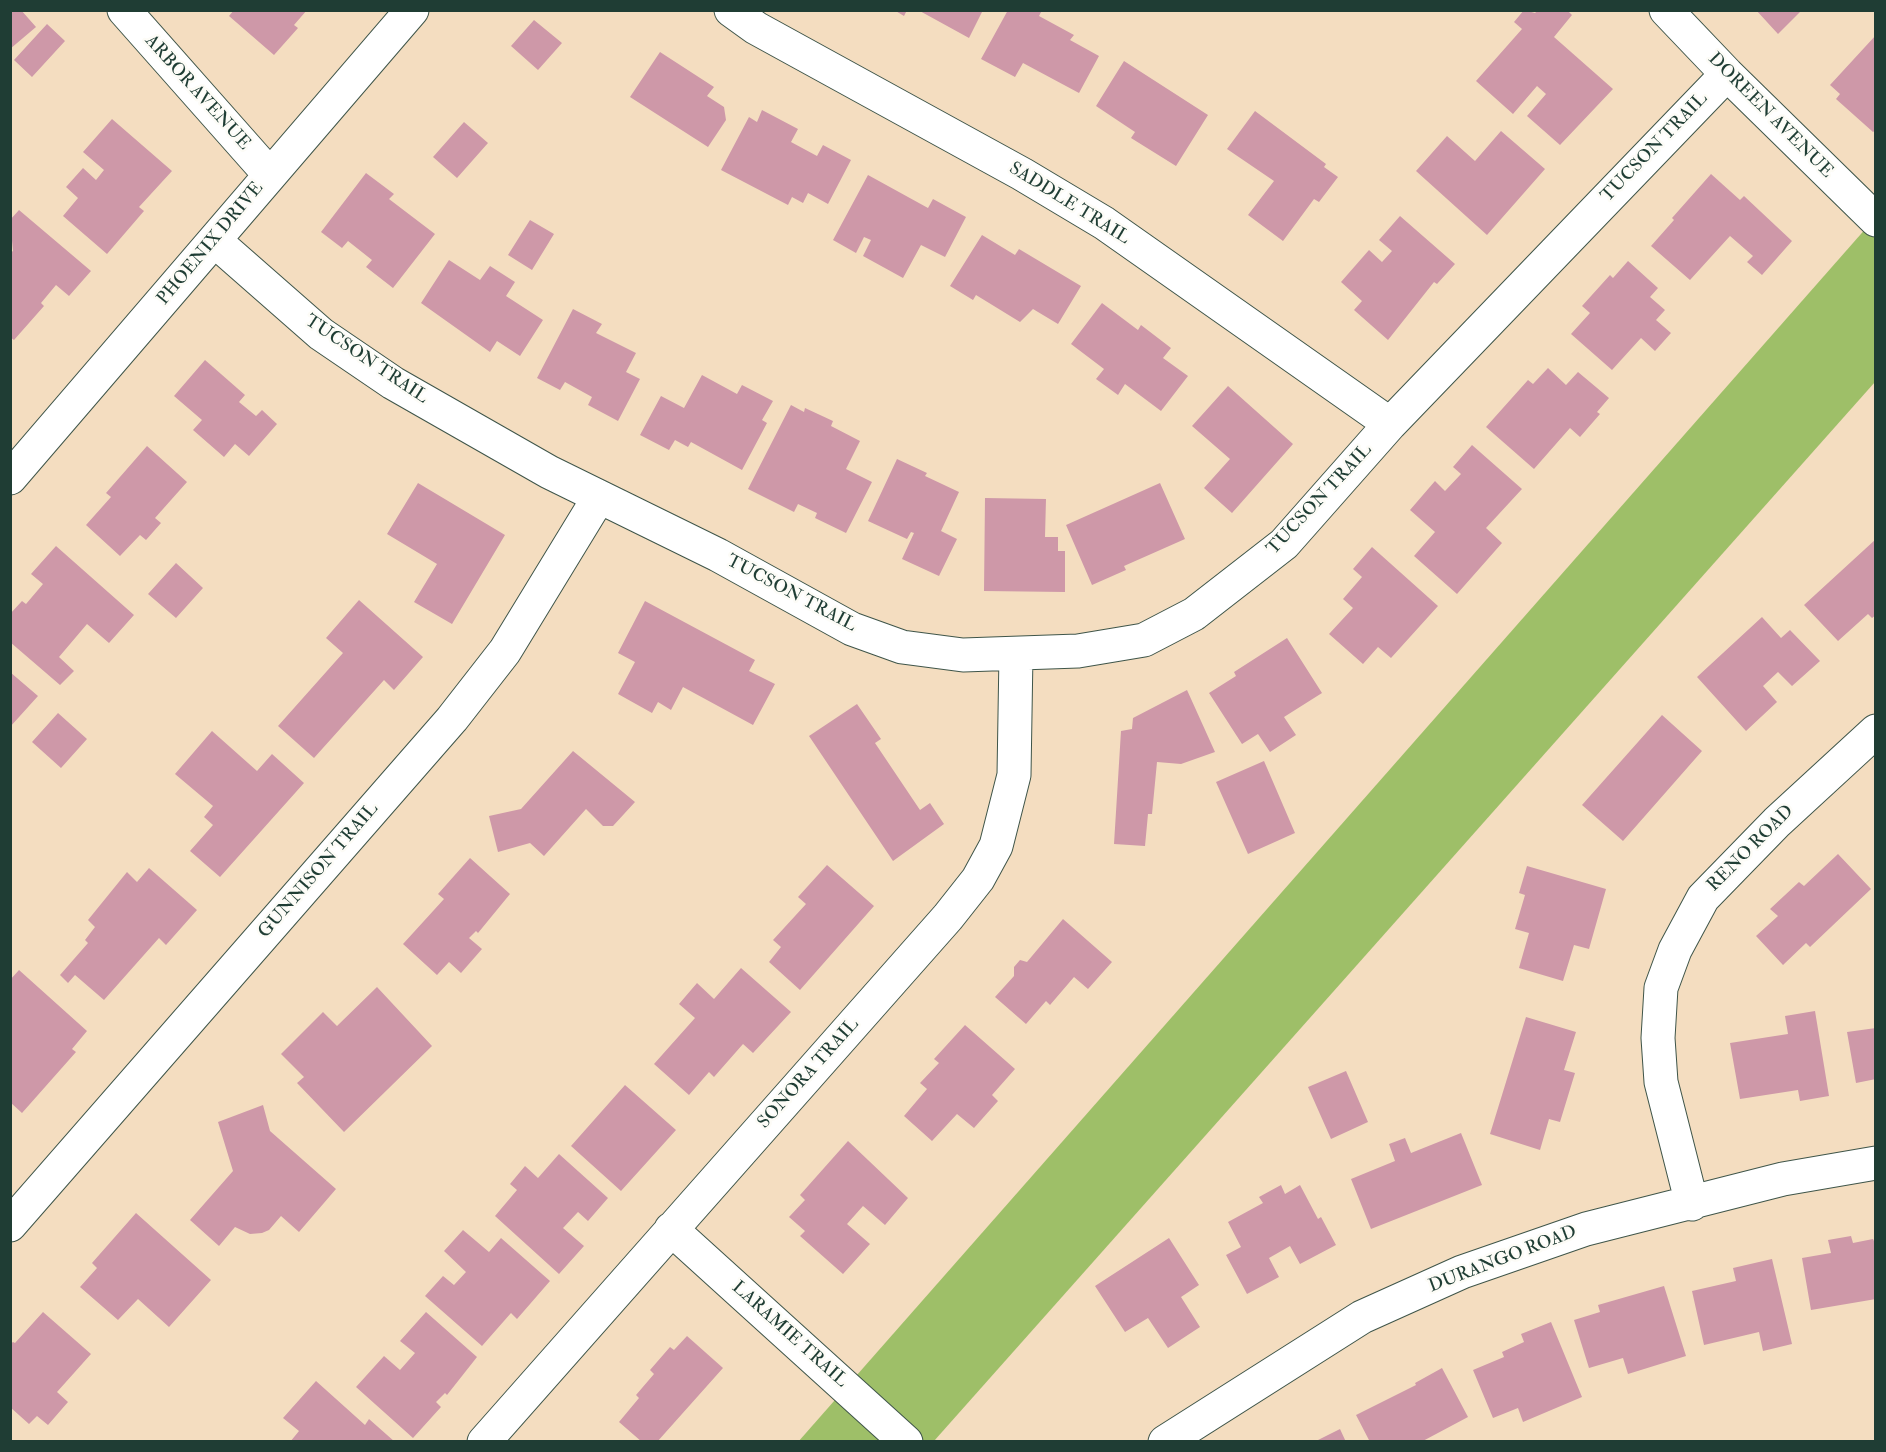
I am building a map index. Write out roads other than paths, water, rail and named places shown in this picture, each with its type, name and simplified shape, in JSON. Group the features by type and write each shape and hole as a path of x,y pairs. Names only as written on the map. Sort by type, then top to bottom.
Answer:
{"street":[{"name":"ARBOR AVENUE","path":"124,10 270,175"},
{"name":"PHOENIX DRIVE","path":"10,478 412,10"},
{"name":"SADDLE TRAIL","path":"731,10 756,28 1022,174 1104,223 1390,424"},
{"name":"DOREEN AVENUE","path":"1666,10 1727,74 1875,220"},
{"name":"TUCSON TRAIL","path":"215,241 321,334 393,383 549,472 718,555 852,629 902,646 963,655 1078,651 1144,640 1194,614 1284,544 1390,424 1727,74"},
{"name":"GUNNISON TRAIL","path":"10,1225 452,719 505,651 599,497"},
{"name":"SONORA TRAIL","path":"484,1442 948,917 978,879 996,846 1014,775 1016,654"},
{"name":"RENO ROAD","path":"1692,1204 1662,1082 1658,1038 1661,988 1675,950 1703,897 1778,822 1875,731"},
{"name":"DURANGO ROAD","path":"1165,1442 1362,1317 1462,1272 1586,1229 1692,1204 1783,1179 1875,1163"},
{"name":"LARAMIE TRAIL","path":"671,1229 906,1442"}]}
